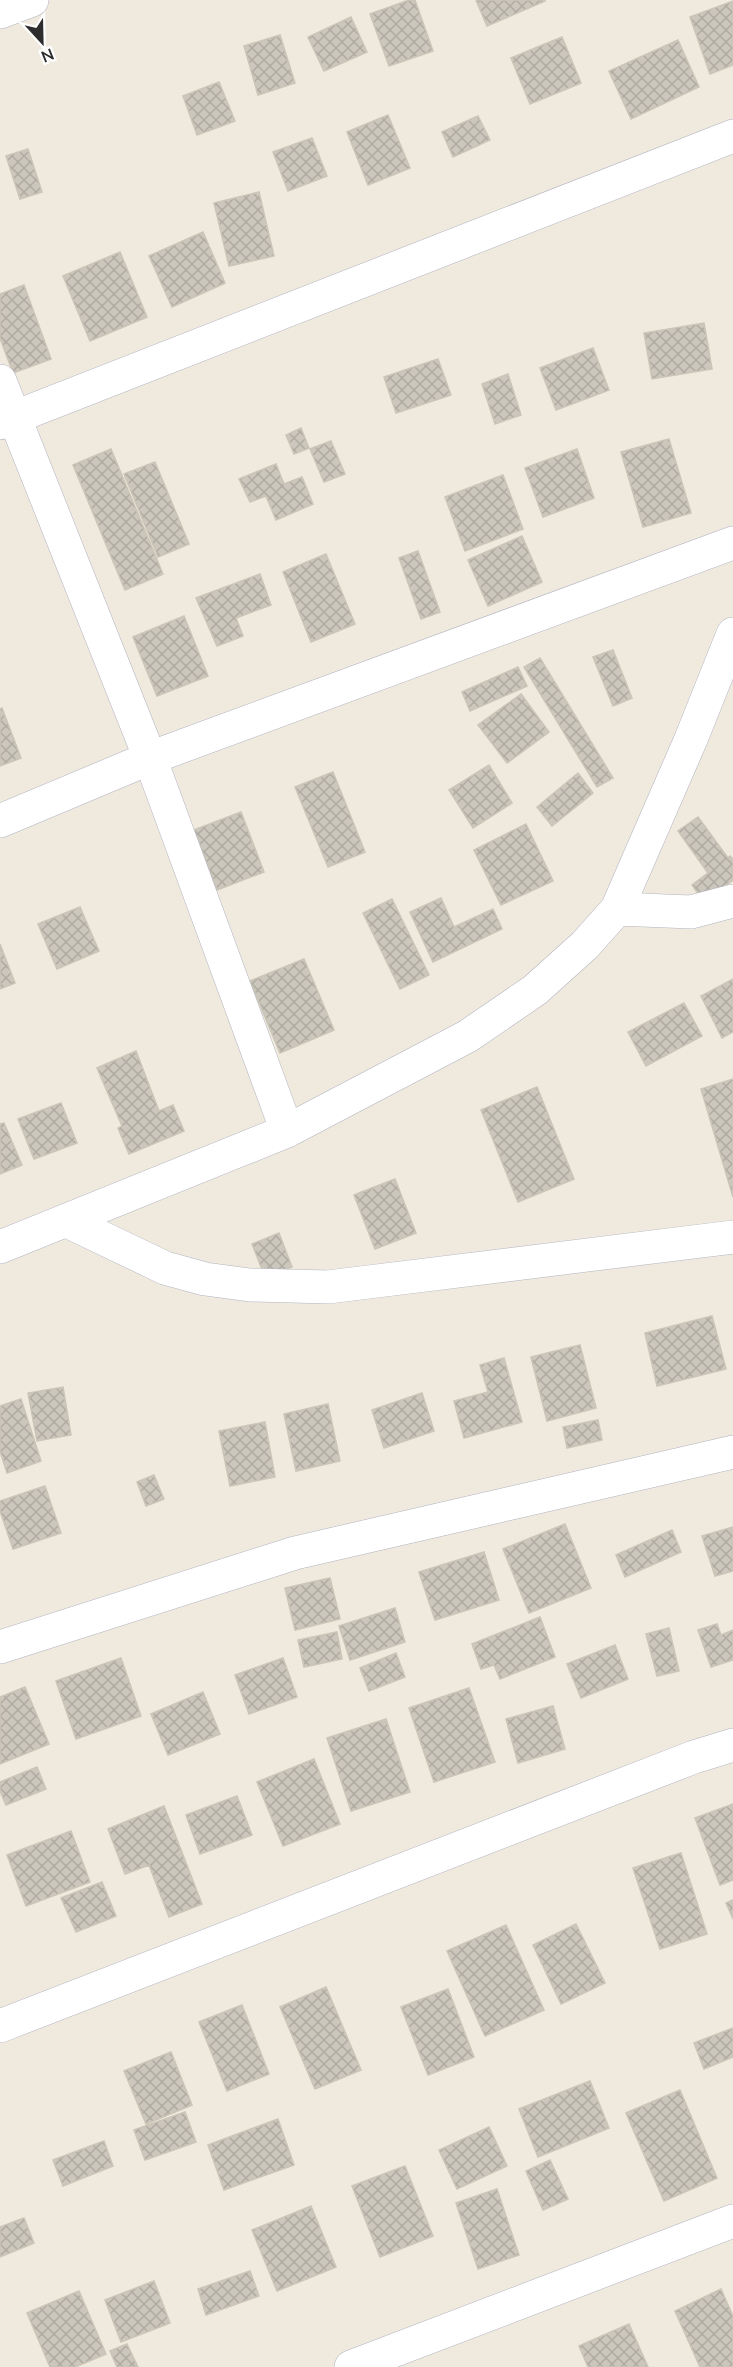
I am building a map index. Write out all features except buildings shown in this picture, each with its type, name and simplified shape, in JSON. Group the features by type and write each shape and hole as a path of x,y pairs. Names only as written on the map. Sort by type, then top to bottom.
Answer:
{"street":[{"path":"0,12 32,0"},
{"path":"8,420 733,136"},
{"path":"0,381 8,420 150,758 287,1131"},
{"path":"0,821 150,758 733,543"},
{"path":"0,1247 287,1131 468,1036 535,990 585,945 617,909 691,739 733,634"},
{"path":"617,909 691,912 733,901"},
{"path":"67,1221 165,1268 205,1279 250,1285 328,1287 733,1237"},
{"path":"0,1647 295,1553 733,1452"},
{"path":"0,2026 683,1761 733,1745"},
{"path":"351,2367 733,2221"}]}
